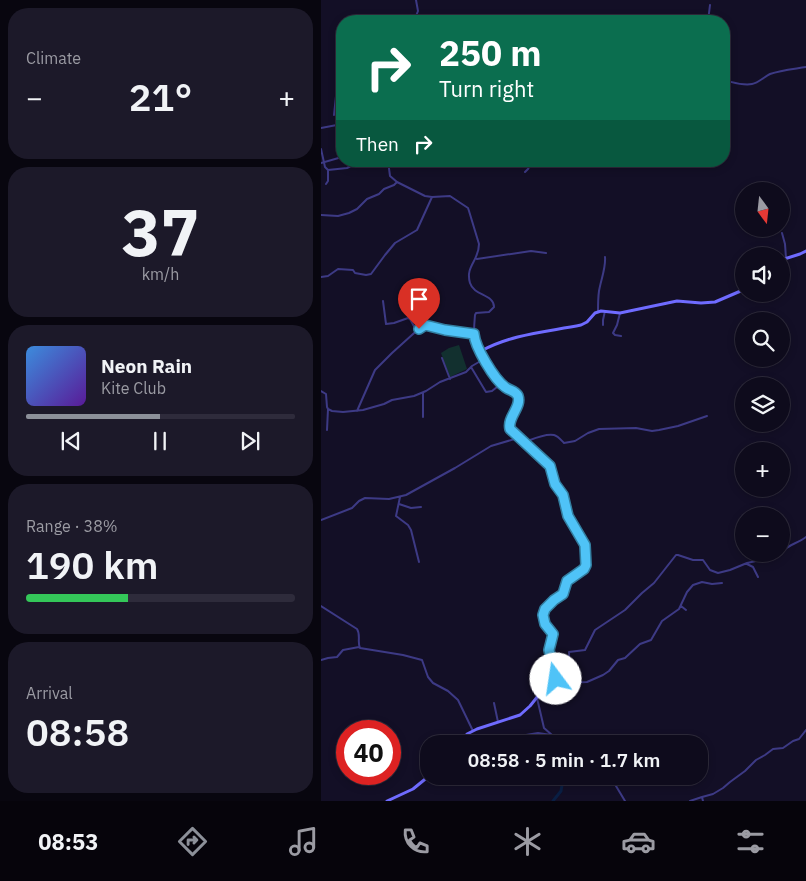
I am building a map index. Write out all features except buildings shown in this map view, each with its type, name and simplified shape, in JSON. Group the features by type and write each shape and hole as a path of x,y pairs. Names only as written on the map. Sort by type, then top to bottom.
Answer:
{"street":[{"path":"416,0 418,11 416,15"},
{"path":"709,15 710,4"},
{"path":"730,82 751,84 770,74 806,67"},
{"path":"334,115 336,96"},
{"path":"321,128 336,125"},
{"path":"321,149 322,162 328,170 328,181 326,184"},
{"path":"322,162 336,158"},
{"path":"328,170 349,167"},
{"path":"389,167 390,176 397,182 420,194 432,197 450,196 468,208 479,244 476,259 468,272 471,288 492,299 495,304 489,312 476,314 474,334 477,347 505,387 515,392 518,397 517,407 509,424 510,429 550,466 555,484 563,495 568,516 585,545 586,565 584,569 567,581 563,594 545,609 543,615 545,624 553,634 549,650 556,680 520,715 473,731 468,735"},
{"path":"525,172 529,167"},
{"path":"321,215 338,216 349,213 357,209 367,199 379,194 397,182"},
{"path":"321,277 328,276 338,269 353,270 355,273 366,275 371,274 395,242 417,230 423,221 432,197"},
{"path":"476,259 531,250 546,253"},
{"path":"790,257 806,251"},
{"path":"598,312 599,291 603,277 605,257"},
{"path":"481,351 503,341 528,334 581,325 598,312 620,313 677,301 715,302 735,293"},
{"path":"383,302 386,323 394,323 408,318 411,320 416,331"},
{"path":"603,325 605,311"},
{"path":"620,313 613,333 621,336"},
{"path":"357,411 375,370 416,331 425,325 474,334"},
{"path":"442,358 450,378"},
{"path":"328,409 343,412 357,411 377,407 393,400 415,396 440,382 466,372 484,359"},
{"path":"471,367 486,392 492,391 502,383"},
{"path":"321,391 327,394 327,430"},
{"path":"423,393 423,417"},
{"path":"525,442 552,435 557,436 564,443 568,443 593,431 602,429 636,428 652,431 678,426 707,416"},
{"path":"321,520 352,508 365,498 389,499 400,497 494,445 519,437"},
{"path":"400,497 396,516 410,527 419,562"},
{"path":"399,504 411,508 421,507"},
{"path":"790,545 806,537"},
{"path":"541,693 549,689 563,687 569,683 569,652 585,650 595,630 625,610 641,593 654,583 675,555 693,560 703,560 710,570 718,573 753,562"},
{"path":"745,564 753,568 758,578"},
{"path":"568,683 587,682 606,673 618,660 625,658 640,644 651,640 662,621 679,610 687,592 693,585 702,582 722,583"},
{"path":"321,606 357,629 359,647"},
{"path":"681,606 686,610"},
{"path":"321,660 337,657 343,650 359,647 422,660 433,683 448,690 458,700 473,731"},
{"path":"537,698 543,726 552,735"},
{"path":"494,702 498,722"},
{"path":"690,801 713,794 723,788 756,760 775,749 783,748 799,739 806,730"},
{"path":"526,735 552,735"},
{"path":"387,801 420,783"},
{"path":"615,785 625,801"}],"green space":[{"path":"459,345 467,369 450,377 441,353"}],"waterway":[{"path":"553,801 561,791 562,785"}],"route":[{"path":"419,329 425,325 474,334 477,347 484,359 505,387 515,392 518,397 517,407 509,424 510,429 550,466 555,484 563,495 568,516 585,545 586,565 584,569 567,581 563,594 545,609 543,615 545,624 553,634 549,650 556,679"}]}
